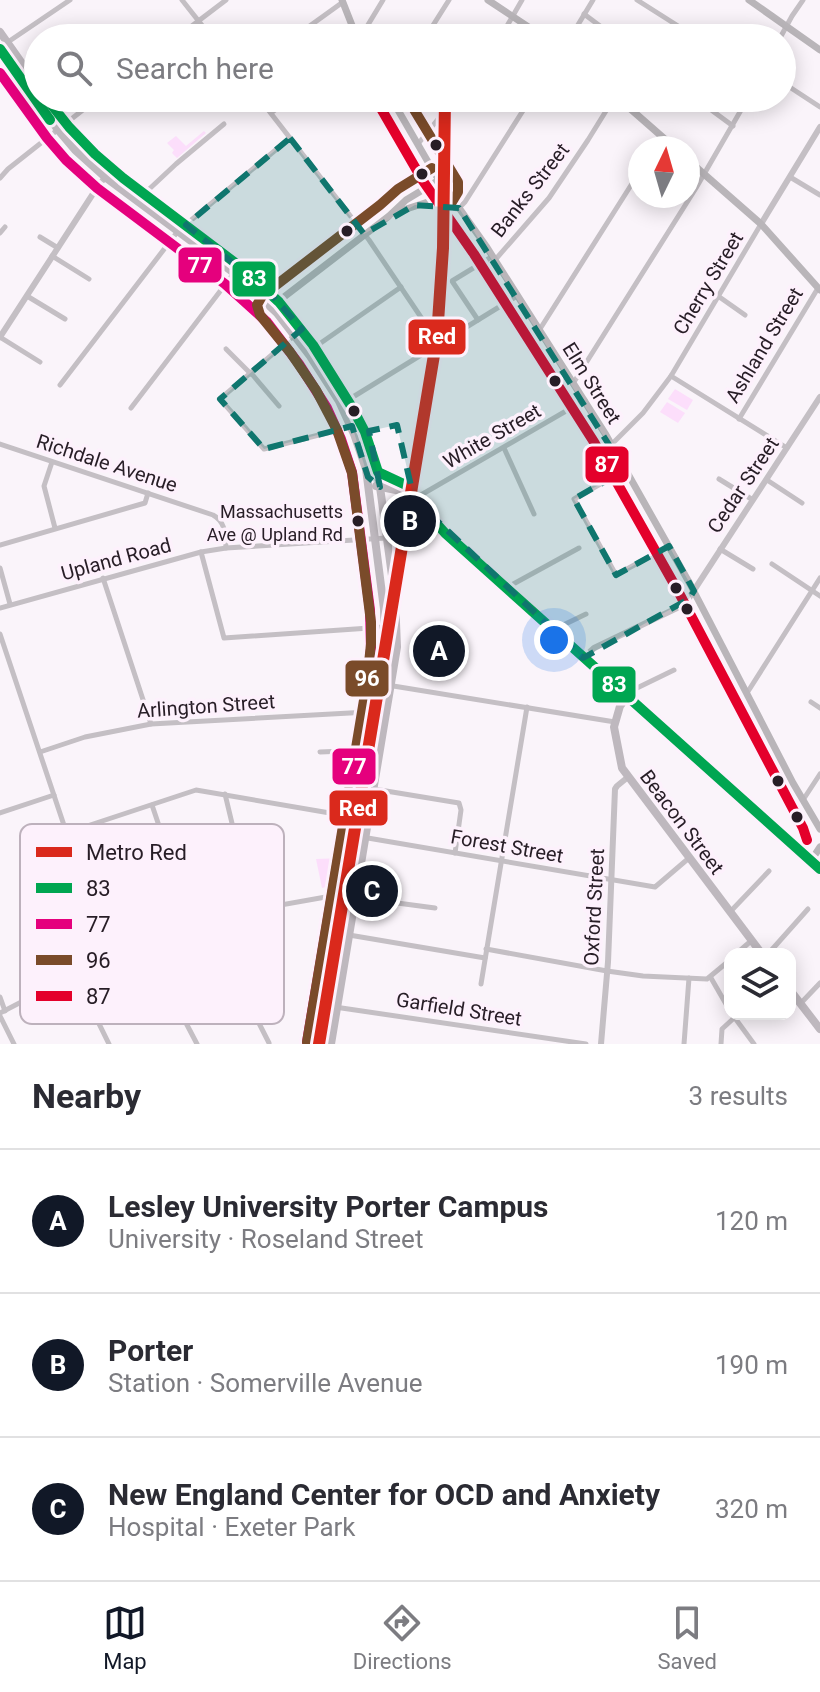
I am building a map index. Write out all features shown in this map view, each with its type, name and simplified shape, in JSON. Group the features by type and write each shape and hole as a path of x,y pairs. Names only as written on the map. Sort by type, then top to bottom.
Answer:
{"main road":[{"path":"488,0 524,24"},
{"path":"749,0 783,24"},
{"path":"342,1 352,24"},
{"path":"0,32 24,66"},
{"path":"796,33 820,50"},
{"path":"0,49 24,83"},
{"path":"45,112 75,150 105,177 275,304"},
{"path":"57,112 113,170 242,268 315,347 364,430 377,470 397,625 397,653 374,789 361,837 351,896 333,1006 331,1044"},
{"name":"Elm Street","path":"399,112 439,180 494,258 585,400 694,591 818,826 820,836"},
{"path":"633,112 662,136"},
{"path":"700,170 761,224 819,289"},
{"path":"275,304 406,200 439,180"},
{"path":"389,216 436,198 445,188"},
{"path":"420,204 459,208"},
{"path":"299,332 351,427 368,477 376,539 385,627 377,714 359,818 361,837"},
{"path":"377,470 385,477 407,485 414,499"},
{"path":"368,477 380,487 401,491 414,499 445,533 583,658 624,701 820,869"},
{"name":"Beacon Street","path":"624,701 615,722 620,764 759,948"},
{"path":"811,861 820,847"},
{"path":"321,1044 349,935 351,896"},
{"path":"796,998 820,1029"}],"street":[{"path":"35,24 70,0"},
{"path":"182,0 201,24"},
{"path":"195,24 226,0"},
{"path":"367,24 383,0"},
{"path":"434,24 449,0"},
{"path":"508,24 522,0"},
{"path":"578,24 593,0"},
{"path":"637,0 675,24"},
{"path":"787,24 803,0"},
{"path":"312,24 342,1"},
{"path":"584,14 597,24"},
{"path":"8,43 24,32"},
{"path":"796,91 820,107"},
{"path":"0,178 80,112"},
{"path":"418,145 444,112"},
{"path":"459,208 522,112"},
{"name":"Banks Street","path":"478,320 452,281 494,258 549,198 607,112"},
{"path":"714,112 733,126"},
{"path":"574,382 740,112"},
{"path":"271,113 364,234 439,344"},
{"path":"145,194 224,124"},
{"name":"Cherry Street","path":"611,445 643,413 671,376 820,127"},
{"path":"60,385 178,231 290,138"},
{"path":"40,362 0,337 105,177 113,170"},
{"path":"790,177 820,195"},
{"path":"540,329 628,190"},
{"path":"0,233 5,227"},
{"path":"40,237 58,248"},
{"path":"52,256 89,279"},
{"path":"131,408 234,273"},
{"path":"315,347 401,287"},
{"name":"Ashland Street","path":"739,419 819,289"},
{"path":"348,400 518,295"},
{"path":"27,296 65,319"},
{"path":"718,296 745,315"},
{"path":"299,332 220,399 264,449 351,427"},
{"path":"226,349 279,406"},
{"path":"671,376 787,448"},
{"name":"Cedar Street","path":"694,591 820,397"},
{"name":"White Street","path":"414,499 585,400"},
{"name":"Richdale Avenue","path":"0,444 217,516 225,529 226,548"},
{"path":"504,448 534,514"},
{"path":"52,462 44,486 55,528"},
{"path":"625,470 574,499 616,575 669,546"},
{"path":"719,479 753,500"},
{"path":"767,480 802,503"},
{"path":"0,545 145,503 148,493"},
{"name":"Upland Road","path":"0,608 201,552 386,538"},
{"path":"506,588 579,548"},
{"path":"720,549 753,569"},
{"path":"201,552 224,638 385,627"},
{"path":"772,564 820,596"},
{"path":"0,568 10,604"},
{"path":"103,578 151,724"},
{"path":"747,693 820,578"},
{"path":"583,658 595,647 680,607 694,591"},
{"path":"553,630 586,614"},
{"path":"0,634 63,824"},
{"path":"624,701 637,688 674,670"},
{"path":"381,684 615,722"},
{"path":"811,702 820,708"},
{"path":"481,984 527,707"},
{"name":"Arlington Street","path":"40,752 85,737 151,724 355,712 377,714"},
{"path":"320,752 370,750"},
{"path":"803,800 820,774"},
{"name":"Oxford Street","path":"601,1044 615,789 628,777"},
{"path":"374,789 459,803 461,810 455,853"},
{"path":"93,824 196,790 359,818"},
{"path":"225,794 232,824"},
{"path":"0,813 54,795"},
{"path":"152,804 159,824"},
{"name":"Forest Street","path":"361,837 655,887 689,858"},
{"path":"730,912 769,871"},
{"path":"284,905 333,895 435,908"},
{"path":"771,948 808,909"},
{"path":"349,935 485,958"},
{"path":"743,948 752,940"},
{"path":"486,949 607,971 689,978 711,978 724,966"},
{"path":"684,1044 689,978"},
{"path":"711,978 724,1000"},
{"path":"800,1004 820,983"},
{"path":"0,997 2,1013 14,1044"},
{"path":"2,1013 20,1004"},
{"name":"Garfield Street","path":"333,1006 586,1044"},
{"path":"721,1044 722,1029 728,1020"},
{"path":"736,1020 754,1044"},
{"path":"99,1024 109,1044"},
{"path":"187,1024 197,1044"},
{"path":"260,1024 270,1044"}],"highlighted area":[{"path":"290,138 364,234 415,205 459,208 625,470 574,499 616,575 669,546 694,591 689,599 583,658 414,499 397,425 369,431 380,487 368,477 352,426 264,449 220,399 302,329 269,292 186,225"}],"shaded area":[{"path":"204,131 206,133 177,158 167,143 176,136 186,146"},
{"path":"675,389 693,400 687,410 668,399"},
{"path":"667,402 685,413 678,423 660,412"},
{"path":"343,858 337,884 322,888 316,859"}],"metro line":[{"name":"Red","path":"319,1044 437,337 443,248 445,112"}],"transit line":[{"name":"83","path":"0,49 24,83"},
{"name":"77","path":"0,73 24,106"},
{"name":"77","path":"28,112 66,160 97,188 225,284 267,322 327,408 352,472 370,610 371,649 307,1042"},
{"name":"83","path":"44,112 50,120"},
{"name":"83","path":"57,112 95,154 123,178 242,268 279,302 313,345 353,409 365,432 378,472 408,486 414,499 445,533 820,869"},
{"name":"87","path":"383,112 423,181 474,254 594,442 678,591 807,840"},
{"name":"96","path":"416,112 458,182 458,192 452,202"},
{"name":"96","path":"307,1042 367,682 371,622 352,473 337,430 316,390 260,315 257,305 262,296 398,189 432,168"}],"place":[{"name":"Massachusetts Ave @ Upland Rd","path":"358,521"},
{"name":"Porter","path":"410,521"},
{"name":"Lesley University Porter Campus","path":"439,651"},
{"name":"New England Center for OCD and Anxiety","path":"372,891"}]}
